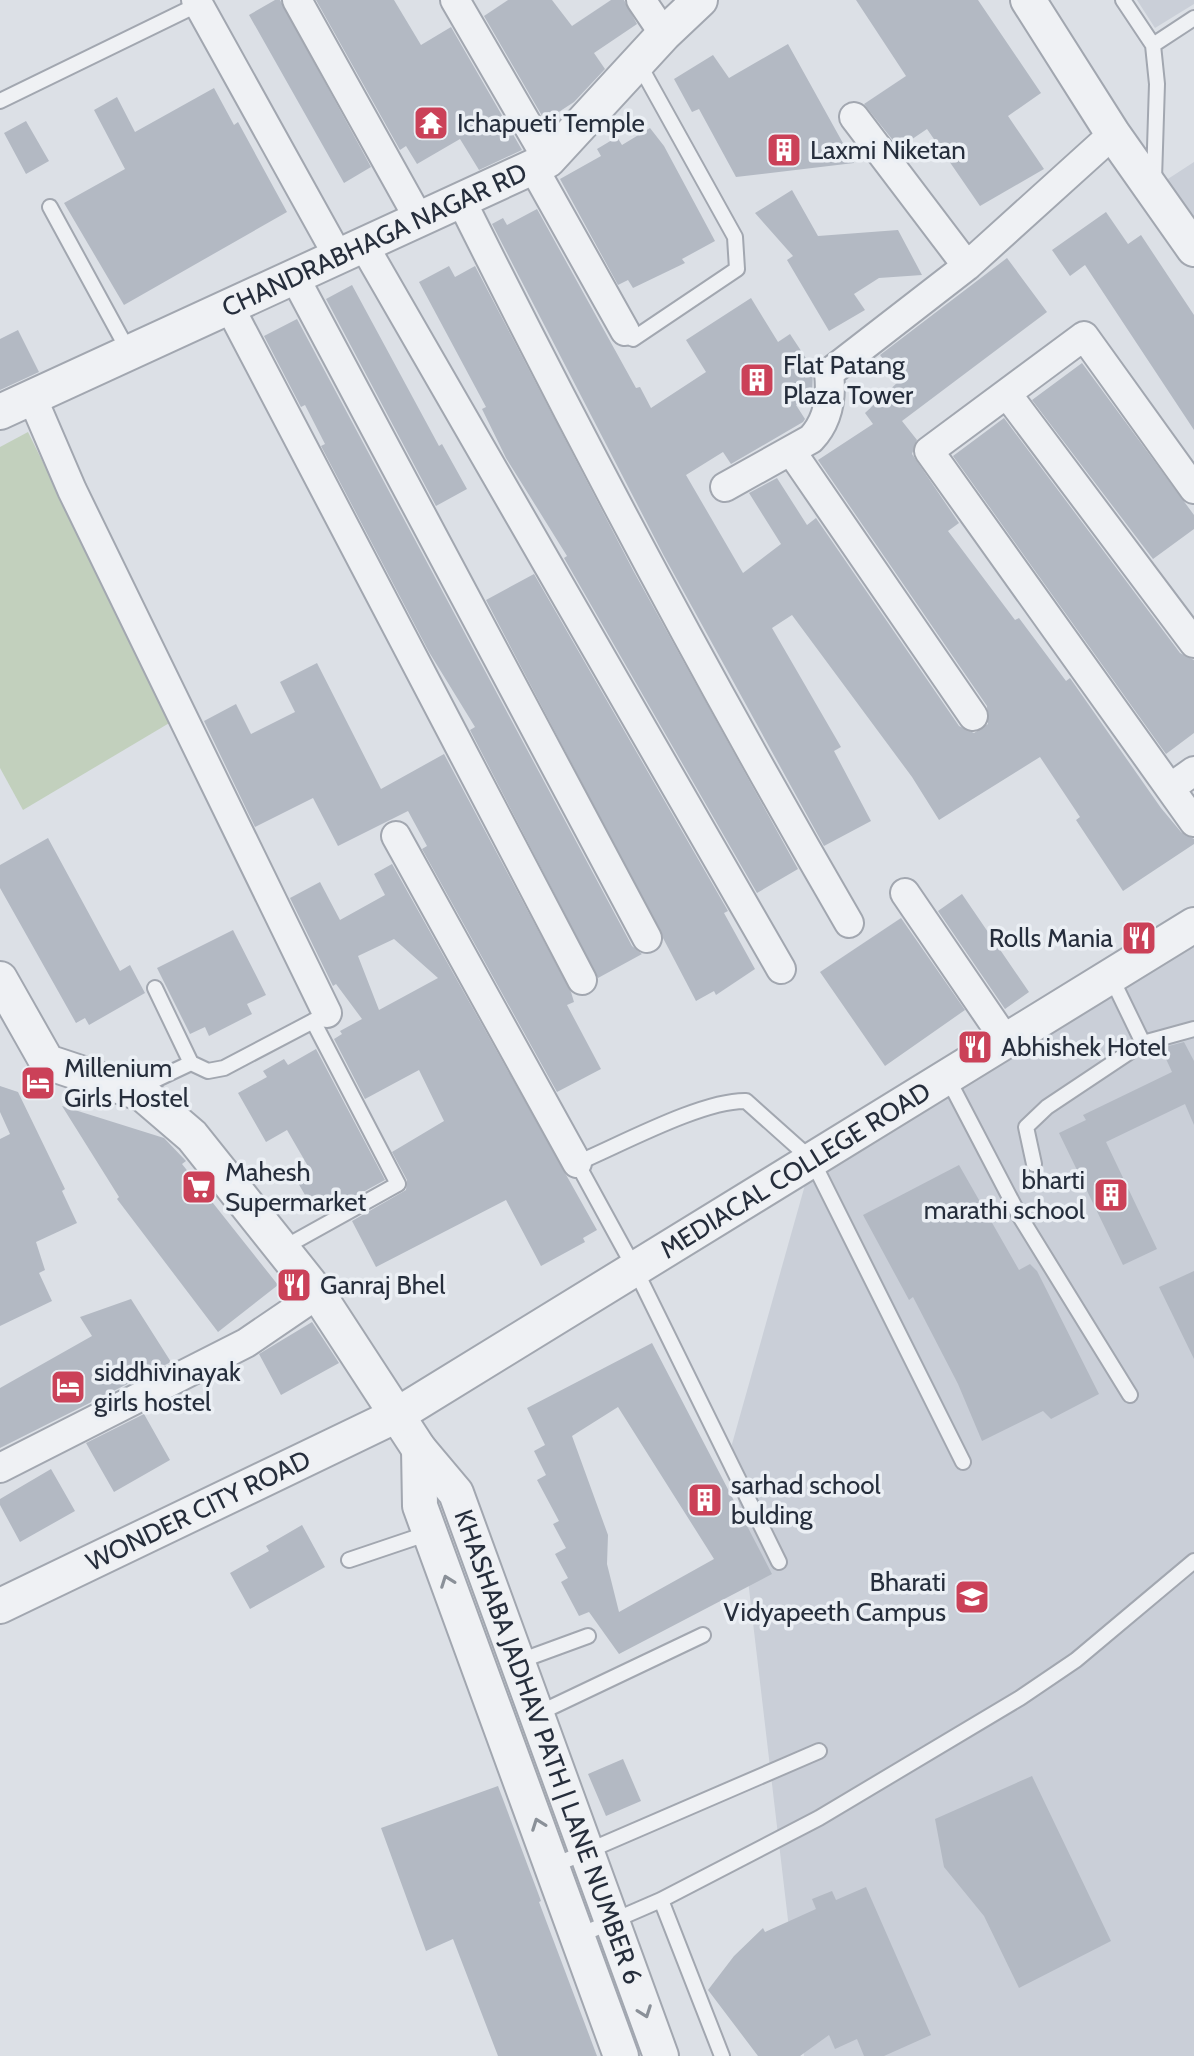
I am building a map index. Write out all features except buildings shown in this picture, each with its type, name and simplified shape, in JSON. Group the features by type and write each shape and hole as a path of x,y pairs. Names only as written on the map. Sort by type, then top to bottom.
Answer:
{"street":[{"path":"297,0 419,219"},
{"path":"455,0 629,335"},
{"path":"641,0 664,34"},
{"name":"CHANDRABHAGA NAGAR RD","path":"0,412 540,164 700,0"},
{"path":"1028,0 1113,134 1154,188 1194,249"},
{"path":"198,2 351,250 781,969"},
{"path":"854,117 967,266"},
{"path":"725,487 811,439 821,428 831,390 829,373 967,266 1113,134"},
{"path":"461,200 572,424 667,601 849,923"},
{"path":"294,276 647,938"},
{"path":"229,306 582,980"},
{"path":"1192,482 1084,336 929,451 1194,822"},
{"path":"1007,394 1194,643"},
{"path":"32,397 72,490 320,1017"},
{"path":"791,451 973,716"},
{"path":"1170,788 1194,771"},
{"path":"396,836 577,1163"},
{"path":"905,893 1006,1041"},
{"name":"MEDIACAL COLLEGE ROAD","path":"397,1415 1194,925"},
{"name":"KHASHABA JADHAV PATH | LANE NUMBER 6","path":"0,979 47,1062 143,1094 192,1136 318,1294 419,1449 456,1493 661,2056"},
{"path":"0,1468 246,1343 318,1294"},
{"name":"WONDER CITY ROAD","path":"0,1606 397,1415"},
{"name":"KHASHABA JADHAV PATH | LANE NUMBER 6","path":"419,1449 420,1506 621,2056"}],"lane":[{"path":"1123,0 1153,45 1157,84 1154,188"},
{"path":"0,101 198,2"},
{"path":"1153,45 1194,18"},
{"path":"629,335 737,269 735,237 639,63"},
{"path":"50,207 130,352"},
{"path":"1111,977 1143,1043"},
{"path":"155,988 191,1063 208,1071 224,1068 320,1017 398,1184 282,1248"},
{"path":"1034,1164 1026,1127 1047,1107 1143,1043 1194,1029"},
{"path":"132,1090 191,1063"},
{"path":"947,1077 1019,1215 1130,1395"},
{"path":"779,1562 635,1269 577,1163 730,1101 746,1101 812,1160 963,1462"},
{"path":"349,1560 429,1533"},
{"path":"578,1936 661,1900 819,1818 1020,1698 1076,1660 1194,1561"},
{"path":"536,1714 703,1635"},
{"path":"517,1662 588,1636"},
{"path":"553,1866 587,1854 819,1751"},
{"path":"661,1900 722,2056"}],"shaded area":[{"path":"1137,0 1194,0 1194,4 1155,28"},
{"path":"1194,162 1194,249 1154,188"},
{"name":"Bharati Vidyapeeth Campus","path":"1194,925 1194,2056 804,2056 732,1444 812,1160"}],"green space":[{"path":"28,432 171,722 23,810 0,768 0,447"}],"place":[{"name":"Ichapueti Temple","path":"431,123"},
{"name":"Laxmi Niketan","path":"784,150"},
{"name":"Flat Patang Plaza Tower","path":"757,380"},
{"name":"Rolls Mania","path":"1139,938"},
{"name":"Abhishek Hotel","path":"975,1047"},
{"name":"Millenium Girls Hostel","path":"38,1083"},
{"name":"Mahesh Supermarket","path":"199,1187"},
{"name":"bharti marathi school","path":"1111,1195"},
{"name":"Ganraj Bhel","path":"294,1285"},
{"name":"siddhivinayak girls hostel","path":"68,1387"},
{"name":"sarhad school bulding","path":"705,1500"},
{"name":"Bharati Vidyapeeth Campus","path":"972,1597"}]}
